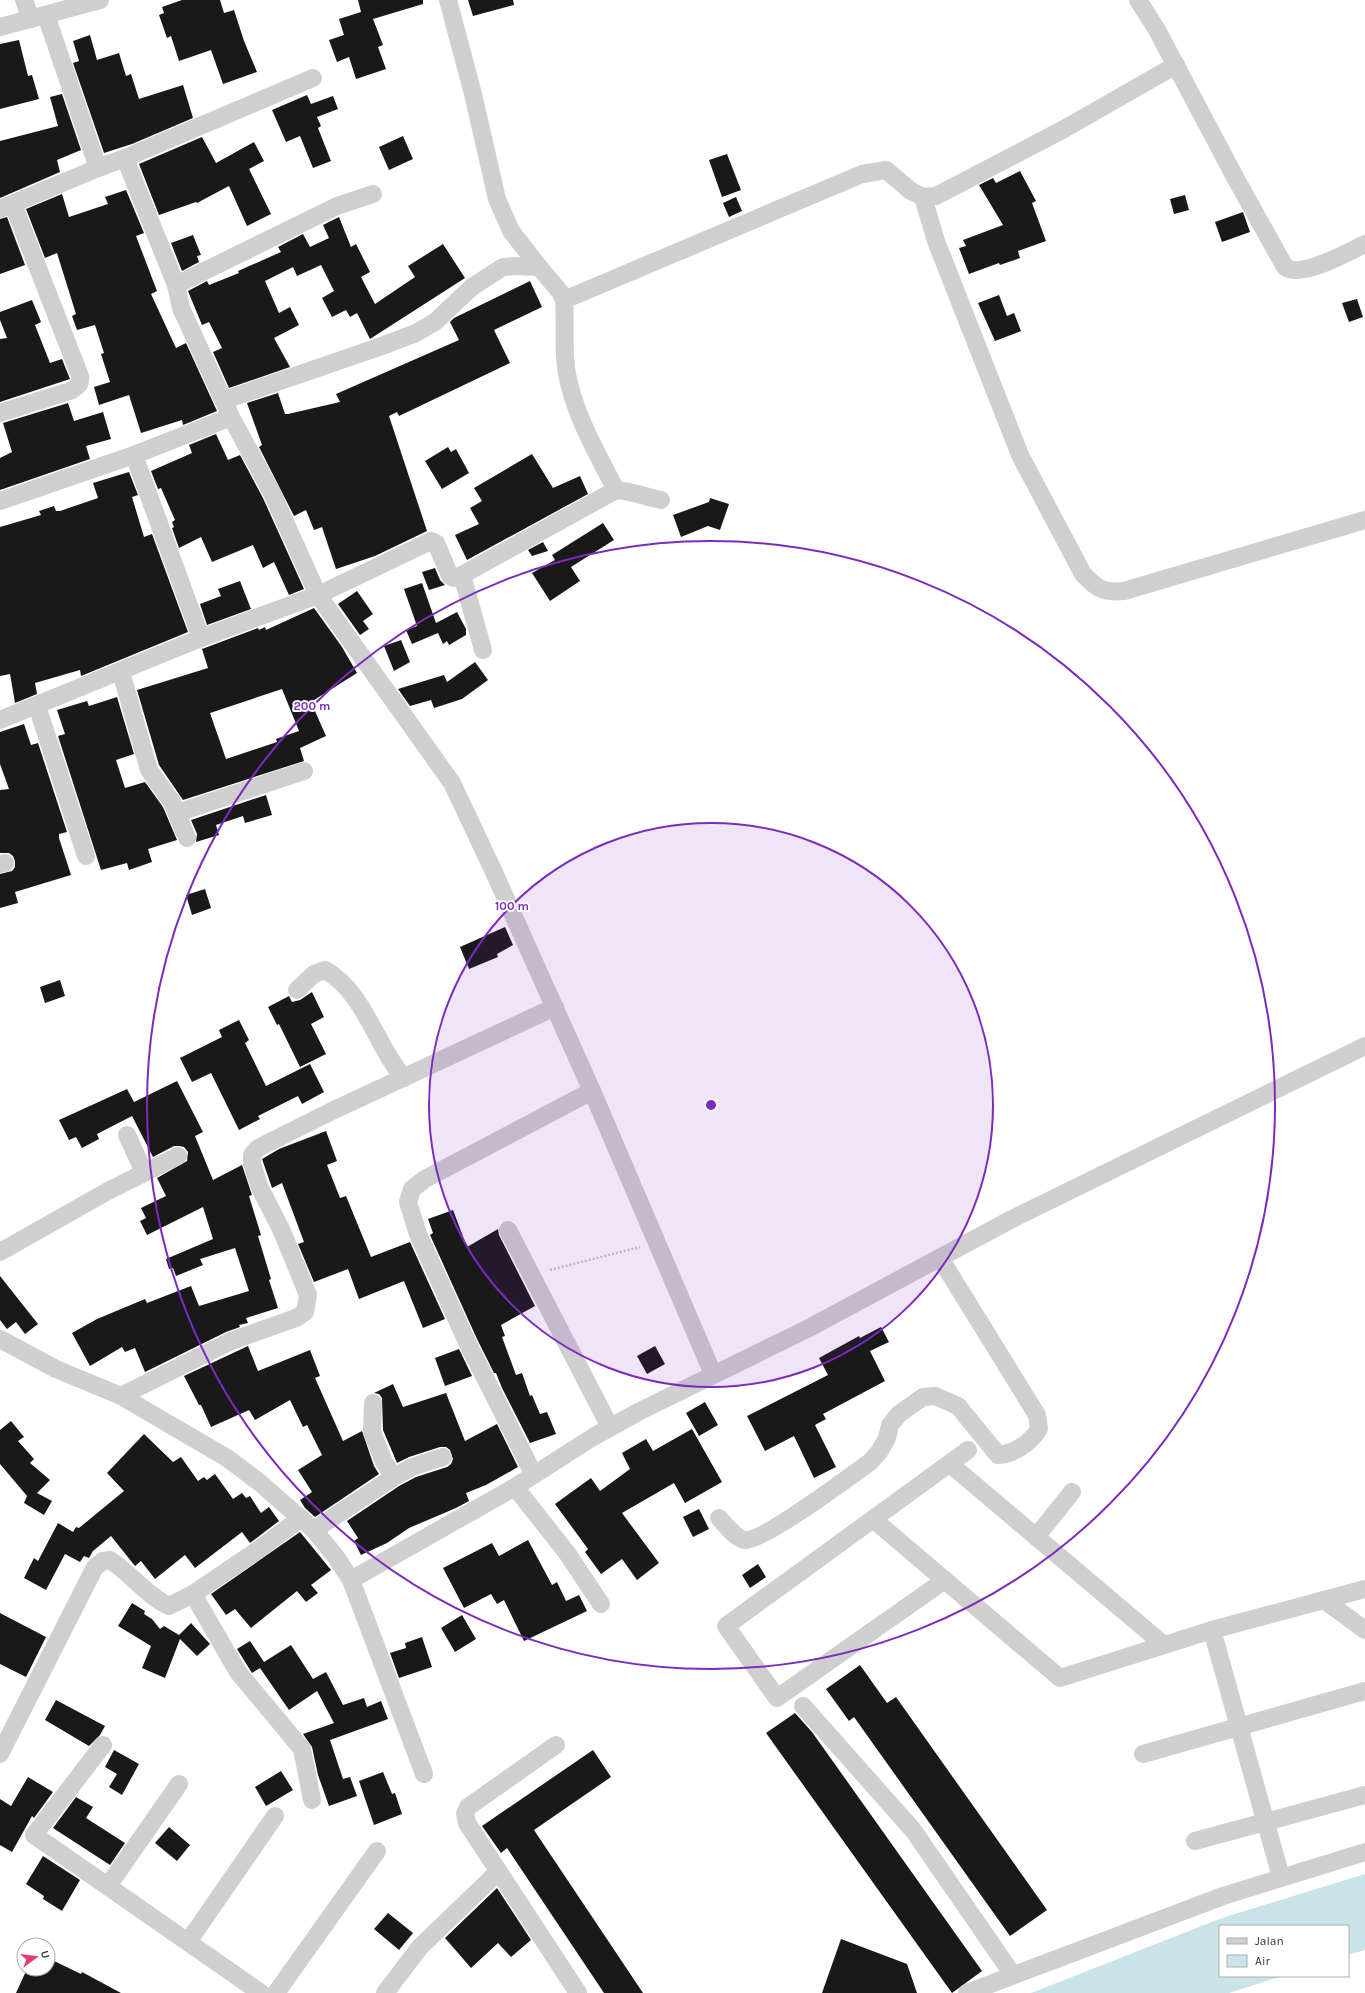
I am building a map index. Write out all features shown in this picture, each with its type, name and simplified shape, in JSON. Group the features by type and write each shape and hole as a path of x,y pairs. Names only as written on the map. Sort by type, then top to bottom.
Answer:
{"street":[{"path":"24,0 38,17 98,168"},
{"path":"0,27 100,0"},
{"path":"448,0 473,94 497,200 511,230 561,293 564,300 565,352 568,382 581,421 616,490"},
{"path":"1138,0 1176,65 1236,179 1285,267 1294,271 1306,270 1365,244"},
{"path":"564,300 862,174 886,170 912,191 923,197 936,196 1050,136 1176,65"},
{"path":"0,413 70,391 78,386 80,382 80,376 6,207 313,78"},
{"path":"125,158 176,285 182,308 225,400 231,417 272,493 318,595 452,783 555,1007 658,1243 713,1374"},
{"path":"176,285 337,206 373,194"},
{"path":"923,197 936,241 1020,455 1083,574 1095,586 1109,592 1124,591 1365,520"},
{"path":"225,400 416,333 435,322 472,287 503,267 540,267"},
{"path":"0,501 134,455 231,417"},
{"path":"134,455 201,638"},
{"path":"0,720 121,672 201,638 318,595 431,541 436,543 450,576 454,578 462,576 616,490 628,491 642,497 661,500"},
{"path":"462,576 483,650"},
{"path":"121,672 149,770 177,813 187,838"},
{"path":"37,706 86,856"},
{"path":"177,813 304,771"},
{"path":"297,990 314,974 325,970 334,975 343,984 374,1026 390,1058 404,1078"},
{"path":"121,1396 231,1341 296,1318 305,1312 308,1295 280,1229 260,1188 252,1164 252,1155 258,1148 332,1111 555,1007"},
{"path":"351,1580 515,1487 610,1428 713,1374 809,1328 1012,1219 1365,1046"},
{"path":"534,1475 468,1344 418,1234 408,1202 412,1189 425,1179 592,1091"},
{"path":"127,1135 144,1172"},
{"path":"0,1252 108,1191 178,1156"},
{"path":"508,1230 610,1428"},
{"path":"719,1518 737,1536 745,1540 755,1539 774,1529 870,1462 879,1452 887,1438 890,1425 899,1414 923,1397 935,1396 958,1406 998,1455 1009,1454 1033,1438 1039,1429 1037,1415 940,1258"},
{"path":"0,1339 56,1369 121,1396 227,1458 259,1482 308,1524 336,1557 351,1580 424,1774"},
{"path":"373,1403 372,1432 384,1462 394,1477"},
{"path":"945,1580 777,1698 726,1626 874,1520 968,1450"},
{"path":"0,1754 96,1567 103,1561 110,1560 124,1569 160,1602 169,1606 193,1594 258,1550 412,1467 443,1458"},
{"path":"950,1464 1164,1645"},
{"path":"515,1487 567,1554 601,1604"},
{"path":"1036,1537 1072,1492"},
{"path":"874,1520 1060,1678 1212,1630 1365,1589"},
{"path":"193,1594 238,1672 302,1749 312,1800"},
{"path":"1324,1600 1365,1630"},
{"path":"1212,1630 1281,1877"},
{"path":"1142,1754 1365,1691"},
{"path":"803,1706 913,1830 1013,1975"},
{"path":"103,1745 34,1835 261,1993"},
{"path":"556,1746 468,1807 465,1814 467,1823 578,1993"},
{"path":"108,1886 180,1784"},
{"path":"1195,1841 1365,1795"},
{"path":"188,1942 275,1816"},
{"path":"276,1993 377,1851"},
{"path":"967,1993 1215,1899 1281,1877 1365,1852"},
{"path":"385,1993 420,1947 498,1872"}],"path":[{"path":"532,1275 658,1243"}],"water":[{"path":"1365,1874 1365,1950 1349,1955 1349,1925 1219,1925 1219,1977 1279,1977 1229,1993 1031,1993 1222,1918"}],"building":[{"path":"182,0 220,0 224,13 234,10 244,41 257,72 223,84 211,50 179,61 171,36 167,38 159,15 164,13 162,7"},
{"path":"358,0 423,0 423,4 373,19 383,45 378,47 386,69 356,79 349,57 337,62 329,40 344,35 339,19 361,12"},
{"path":"468,0 513,0 514,5 473,16"},
{"path":"90,35 97,60 119,53 126,76 131,74 139,99 183,85 193,118 132,144 104,153 73,63 79,61 73,41"},
{"path":"19,40 28,76 32,75 39,99 0,109 0,44"},
{"path":"62,94 81,150 57,160 60,172 0,198 0,141 58,126 50,97"},
{"path":"307,95 311,104 333,96 338,109 317,117 321,126 318,128 331,161 313,168 300,136 286,142 272,110"},
{"path":"403,136 413,159 389,170 379,147"},
{"path":"202,137 216,163 254,142 264,161 249,169 271,214 247,226 229,186 197,203 196,202 159,215 139,164"},
{"path":"727,154 741,190 722,197 709,160"},
{"path":"1020,171 1036,201 1032,203 1046,241 1018,251 1020,258 1000,265 999,263 969,274 959,248 966,246 963,240 1003,225 979,185 993,178 996,183"},
{"path":"126,190 144,233 136,236 157,291 151,294 176,348 186,343 217,411 183,425 182,420 141,433 129,395 99,405 94,387 110,382 101,354 104,353 95,325 77,330 72,316 76,314 57,253 45,258 26,209 62,194 69,217 108,204 105,197"},
{"path":"1185,195 1189,210 1174,214 1170,199"},
{"path":"736,197 742,211 729,217 723,203"},
{"path":"1243,212 1250,232 1222,242 1215,222"},
{"path":"7,217 25,265 0,274 0,219"},
{"path":"339,217 351,247 356,244 370,272 361,277 375,304 415,277 408,266 443,244 465,278 370,339 357,313 350,317 346,310 332,317 322,298 334,291 321,265 297,276 293,267 265,281 279,313 290,307 299,325 274,338 290,367 229,388 213,352 222,348 209,322 202,325 188,291 207,281 209,285 239,273 238,271 281,252 278,247 303,234 310,247 329,238 323,225"},
{"path":"193,235 201,255 197,256 199,262 182,271 171,243"},
{"path":"530,281 542,307 494,330 510,363 399,416 397,412 389,416 427,531 375,556 336,569 322,527 314,530 306,510 294,516 259,447 262,445 247,403 278,393 285,414 288,414 340,402 336,394 459,340 450,322 454,318"},
{"path":"999,295 1007,316 1014,313 1021,331 995,341 978,303"},
{"path":"1357,299 1363,317 1349,322 1342,303"},
{"path":"32,300 41,322 35,325 50,363 62,359 70,379 0,402 0,339 7,338 0,320 0,312"},
{"path":"68,403 74,421 103,412 111,439 86,446 90,459 0,490 0,458 12,452 3,423"},
{"path":"216,434 228,460 240,455 263,498 304,589 289,595 274,562 263,568 253,545 212,562 201,537 179,548 172,528 174,527 172,522 175,520 161,488 158,489 151,471 192,453 189,445"},
{"path":"448,447 451,452 456,449 469,473 442,489 425,461"},
{"path":"532,454 553,488 580,476 588,494 467,560 455,535 479,524 470,508 482,501 474,488"},
{"path":"129,472 138,495 132,497 144,537 152,534 188,632 81,676 80,670 35,683 37,694 15,703 10,674 0,676 0,527 41,515 39,511 54,506 56,511 60,511 98,498 93,483"},
{"path":"710,498 729,504 720,530 708,526 681,537 673,515 709,502"},
{"path":"603,523 614,540 571,567 580,581 550,601 532,573 555,560 552,555"},
{"path":"543,542 548,551 532,556 528,550"},
{"path":"435,568 440,580 445,585 429,590 422,572"},
{"path":"240,581 251,609 207,625 200,604 221,596 218,589"},
{"path":"422,583 436,623 457,612 466,629 466,635 449,645 447,641 443,644 438,633 412,644 406,630 417,626 404,589"},
{"path":"357,591 373,614 363,621 369,629 360,635 338,604"},
{"path":"314,608 342,647 357,673 311,702 326,736 300,748 304,761 183,800 159,765 137,690 208,668 202,649 258,628 259,630 265,627 266,630","holes":["282,689 299,731 276,739 277,742 226,759 210,713"]},
{"path":"401,640 410,662 394,671 384,646"},
{"path":"475,662 488,680 462,699 434,708 431,700 410,706 398,689 444,675 447,682"},
{"path":"117,697 134,754 116,760 125,788 145,782 163,807 177,840 148,849 152,862 129,870 127,863 101,870 58,736 65,734 57,710 87,701 89,706"},
{"path":"24,724 31,745 38,743 67,832 59,834 59,838 71,875 15,892 18,903 0,908 0,874 12,871 15,867 15,861 13,856 9,853 0,853 0,790 9,789 0,764 0,732"},
{"path":"266,795 272,815 245,823 243,816 216,825 219,835 196,842 197,834 191,820"},
{"path":"205,889 211,908 192,915 186,895"},
{"path":"505,927 513,945 497,954 498,957 469,969 460,947"},
{"path":"60,980 65,996 45,1003 40,987"},
{"path":"312,992 324,1017 311,1024 326,1054 300,1067 279,1024 277,1025 268,1007 289,996 292,1002 300,1000"},
{"path":"239,1020 249,1040 245,1043 266,1086 310,1064 324,1092 302,1104 298,1096 258,1116 260,1119 239,1130 211,1073 192,1082 180,1058 222,1037 219,1030"},
{"path":"177,1081 203,1132 195,1136 213,1180 242,1165 252,1195 249,1196 261,1235 258,1236 278,1308 246,1318 248,1323 239,1325 240,1327 226,1332 145,1372 135,1348 125,1352 122,1347 90,1366 72,1333 97,1319 145,1299 147,1303 191,1286 199,1306 249,1291 235,1248 200,1259 203,1265 176,1276 173,1268 169,1269 166,1259 213,1239 203,1207 147,1235 140,1221 146,1218 141,1208 166,1196 157,1178 187,1161 188,1152 184,1147 174,1146 153,1157 132,1116 97,1134 99,1139 82,1148 76,1137 69,1140 59,1120 127,1089 134,1102"},
{"path":"326,1131 337,1161 327,1165 340,1198 346,1196 371,1257 410,1242 445,1319 423,1328 404,1281 359,1299 348,1269 314,1282 298,1244 304,1242 282,1183 272,1188 262,1159 279,1149"},
{"path":"453,1210 467,1247 498,1229 499,1235 535,1306 501,1325 505,1336 502,1337 516,1375 522,1373 530,1396 532,1395 540,1414 547,1412 556,1434 530,1443 496,1373 494,1373 477,1339 430,1235 433,1233 428,1219"},
{"path":"0,1276 38,1324 25,1334 16,1322 7,1329 0,1320"},
{"path":"881,1327 889,1342 870,1351 885,1381 823,1414 826,1419 815,1425 836,1467 814,1478 794,1436 765,1451 747,1416 828,1375 819,1358 859,1336 860,1338"},
{"path":"248,1346 258,1371 310,1350 320,1376 315,1378 343,1441 362,1431 374,1466 379,1474 315,1517 305,1508 300,1500 312,1492 298,1470 322,1455 307,1425 303,1427 290,1400 255,1420 249,1410 211,1427 201,1405 199,1405 184,1376"},
{"path":"655,1346 665,1364 647,1374 637,1356"},
{"path":"459,1349 472,1376 445,1386 435,1358"},
{"path":"393,1384 403,1407 446,1393 465,1441 497,1424 518,1467 486,1485 466,1493 469,1501 409,1528 387,1543 361,1555 354,1541 358,1538 347,1521 399,1486 416,1477 447,1467 451,1464 453,1459 450,1450 446,1447 440,1447 409,1457 397,1463 383,1430 382,1398 379,1394 374,1393"},
{"path":"705,1402 718,1425 699,1436 686,1413"},
{"path":"11,1421 24,1437 18,1441 34,1459 30,1463 50,1480 37,1493 52,1501 44,1515 24,1503 27,1496 0,1464 0,1430"},
{"path":"692,1429 722,1482 685,1503 674,1483 622,1513 659,1563 637,1580 622,1559 601,1574 585,1552 588,1549 555,1504 591,1478 600,1491 630,1469 622,1453 646,1439 653,1451"},
{"path":"144,1434 173,1462 181,1457 198,1481 204,1477 207,1480 215,1474 233,1499 242,1493 246,1498 250,1496 261,1513 269,1507 279,1521 250,1543 242,1532 195,1568 185,1555 155,1579 141,1561 135,1566 111,1536 93,1551 89,1558 84,1556 80,1562 65,1554 46,1590 24,1578 34,1558 38,1561 58,1523 73,1532 76,1527 79,1528 124,1491 107,1473"},
{"path":"699,1509 709,1529 693,1537 683,1517"},
{"path":"300,1532 331,1570 311,1585 318,1593 306,1602 297,1591 251,1628 235,1609 226,1615 211,1594"},
{"path":"528,1540 552,1585 557,1582 566,1601 579,1595 587,1611 524,1641 504,1600 497,1604 491,1594 464,1608 443,1568 492,1543 499,1556"},
{"path":"758,1564 766,1577 750,1588 742,1575"},
{"path":"132,1603 145,1611 144,1614 152,1619 160,1629 164,1626 179,1635 191,1623 210,1644 197,1656 180,1639 165,1678 142,1668 151,1646 118,1626"},
{"path":"0,1613 46,1637 26,1677 0,1664"},
{"path":"462,1615 476,1639 455,1652 441,1628"},
{"path":"422,1637 432,1667 399,1678 390,1653 406,1648 405,1643"},
{"path":"250,1641 264,1662 291,1645 313,1679 326,1672 343,1705 364,1698 367,1707 381,1701 388,1719 330,1740 343,1779 350,1777 357,1796 329,1806 318,1775 312,1747 303,1734 334,1723 317,1691 289,1710 260,1668 252,1673 237,1649"},
{"path":"860,1665 887,1703 896,1697 1047,1910 1010,1936 854,1717 849,1721 826,1689"},
{"path":"56,1700 105,1726 100,1735 89,1746 45,1720"},
{"path":"795,1713 812,1732 982,1971 952,1993 766,1733"},
{"path":"114,1750 139,1764 122,1795 109,1787 117,1774 105,1767"},
{"path":"593,1750 611,1777 534,1830 643,1993 604,1993 507,1848 501,1853 482,1826"},
{"path":"281,1771 293,1790 266,1806 255,1787"},
{"path":"383,1772 392,1794 395,1793 402,1814 374,1825 359,1781"},
{"path":"28,1777 53,1792 34,1818 32,1816 12,1852 0,1845 0,1799 11,1806"},
{"path":"76,1797 93,1807 86,1818 125,1843 110,1865 53,1828"},
{"path":"169,1827 190,1845 177,1861 155,1843"},
{"path":"43,1856 80,1880 62,1911 43,1899 44,1896 26,1884"},
{"path":"497,1888 531,1940 511,1957 498,1943 471,1968 445,1938"},
{"path":"388,1913 413,1933 399,1950 374,1929"},
{"path":"841,1939 907,1964 917,1993 822,1993"},
{"path":"56,1962 81,1974 82,1972 121,1993 16,1993 23,1977 56,1977"}]}
